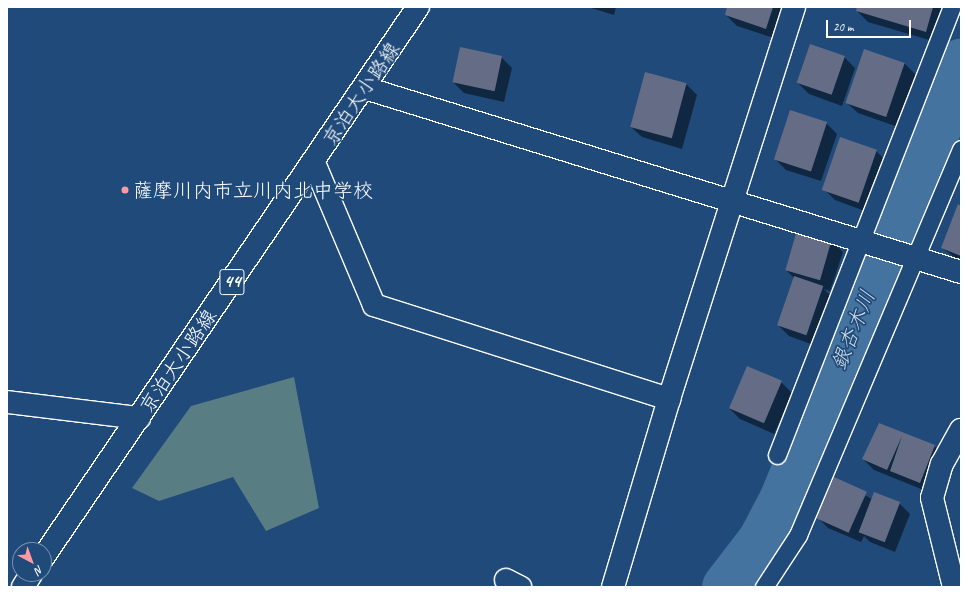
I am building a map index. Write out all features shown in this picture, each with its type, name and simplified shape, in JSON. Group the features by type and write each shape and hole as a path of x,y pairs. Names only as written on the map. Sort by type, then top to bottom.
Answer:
{"street":[{"name":"京泊大小路線","path":"52,544 314,163 418,7"},
{"path":"613,587 731,199 794,7"},
{"path":"365,88 864,240 961,272"},
{"path":"314,163 374,305 669,399"},
{"path":"7,402 139,418"},
{"path":"956,586 932,498 942,464 961,430"}],"lane":[{"path":"776,455 864,240 952,7"},
{"path":"764,587 798,535 914,256 961,149"}],"green space":[{"path":"294,377 319,508 266,531 233,477 159,501 132,488 191,406"}],"building":[{"path":"727,7 773,7 766,29 725,15"},
{"path":"857,7 933,7 926,32 856,11"},
{"path":"810,44 845,56 832,95 797,83"},
{"path":"460,47 502,56 495,91 453,82"},
{"path":"864,49 905,63 886,117 845,103"},
{"path":"645,72 687,83 672,138 630,127"},
{"path":"790,110 827,122 811,172 774,159"},
{"path":"840,137 877,150 859,203 822,190"},
{"path":"958,204 961,206 961,256 941,248"},
{"path":"797,230 832,240 820,280 785,270"},
{"path":"794,276 823,286 806,335 777,325"},
{"path":"747,366 782,381 764,423 729,408"},
{"path":"879,423 935,445 920,483 890,471 902,436 887,470 862,459"},
{"path":"834,477 867,492 849,533 816,518"},
{"path":"874,492 900,502 885,542 859,532"}],"waterway":[{"name":"銀杏木川","path":"727,587 763,540 784,500 961,64"}],"place":[{"name":"薩摩川内市立川内北中学校","path":"125,190"}]}
